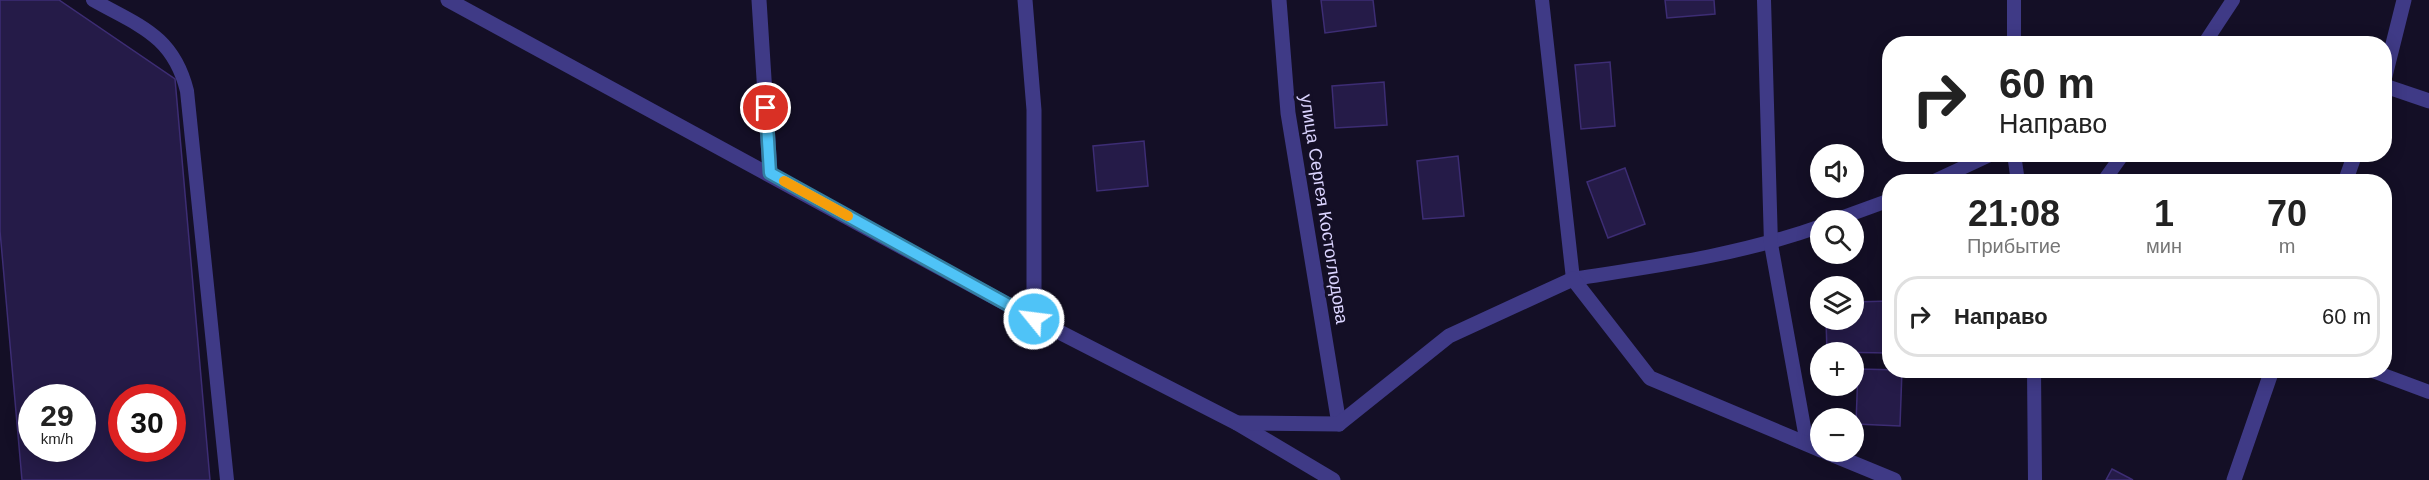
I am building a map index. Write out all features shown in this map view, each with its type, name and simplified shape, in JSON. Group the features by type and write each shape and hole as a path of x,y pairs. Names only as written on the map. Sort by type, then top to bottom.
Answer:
{"street":[{"path":"448,0 770,173 1034,319 1237,423 1333,480"},
{"path":"759,0 770,173"},
{"path":"1025,0 1034,110 1034,319"},
{"name":"улица Сергея Костоглодова","path":"1279,0 1288,113 1339,424"},
{"path":"2392,48 2404,0"},
{"path":"2392,88 2429,101"},
{"path":"1237,423 1339,424 1449,336 1573,279 1650,378 1810,445"},
{"path":"2234,480 2269,378"},
{"path":"1850,462 1894,480"}],"lane":[{"path":"93,0 150,33 168,48 181,67 187,91 227,480"},
{"path":"1542,0 1573,279 1691,261 1771,244 1810,230"},
{"path":"1764,0 1771,244 1810,428"},
{"path":"2014,0 2014,36"},
{"path":"2209,36 2233,0"},
{"path":"1949,174 1975,162"},
{"path":"1862,210 1882,203"},
{"path":"2034,378 2035,480"},
{"path":"2391,378 2429,392"}],"building":[{"path":"0,0 59,0 175,79 210,480 22,480 20,462 96,462 96,384 18,384 18,435 0,231"},
{"path":"1321,0 1373,0 1376,26 1325,33"},
{"path":"1665,0 1714,0 1715,14 1667,18"},
{"path":"1610,62 1615,126 1581,129 1575,65"},
{"path":"1384,82 1387,125 1335,128 1332,86"},
{"path":"1144,141 1148,186 1097,191 1093,146"},
{"path":"1458,156 1464,216 1423,219 1417,161"},
{"path":"1625,168 1645,224 1608,238 1587,182"},
{"path":"1882,301 1882,353 1864,353 1864,342 1827,342 1826,330 1864,330 1864,302"},
{"path":"1864,369 1882,370 1882,378 1902,378 1900,426 1864,424 1864,408 1857,408 1857,396 1864,396"},
{"path":"2112,469 2133,480 2106,480"}],"slow traffic":[{"path":"784,181 848,216"}],"route":[{"path":"766,108 770,173 1034,319"}]}
